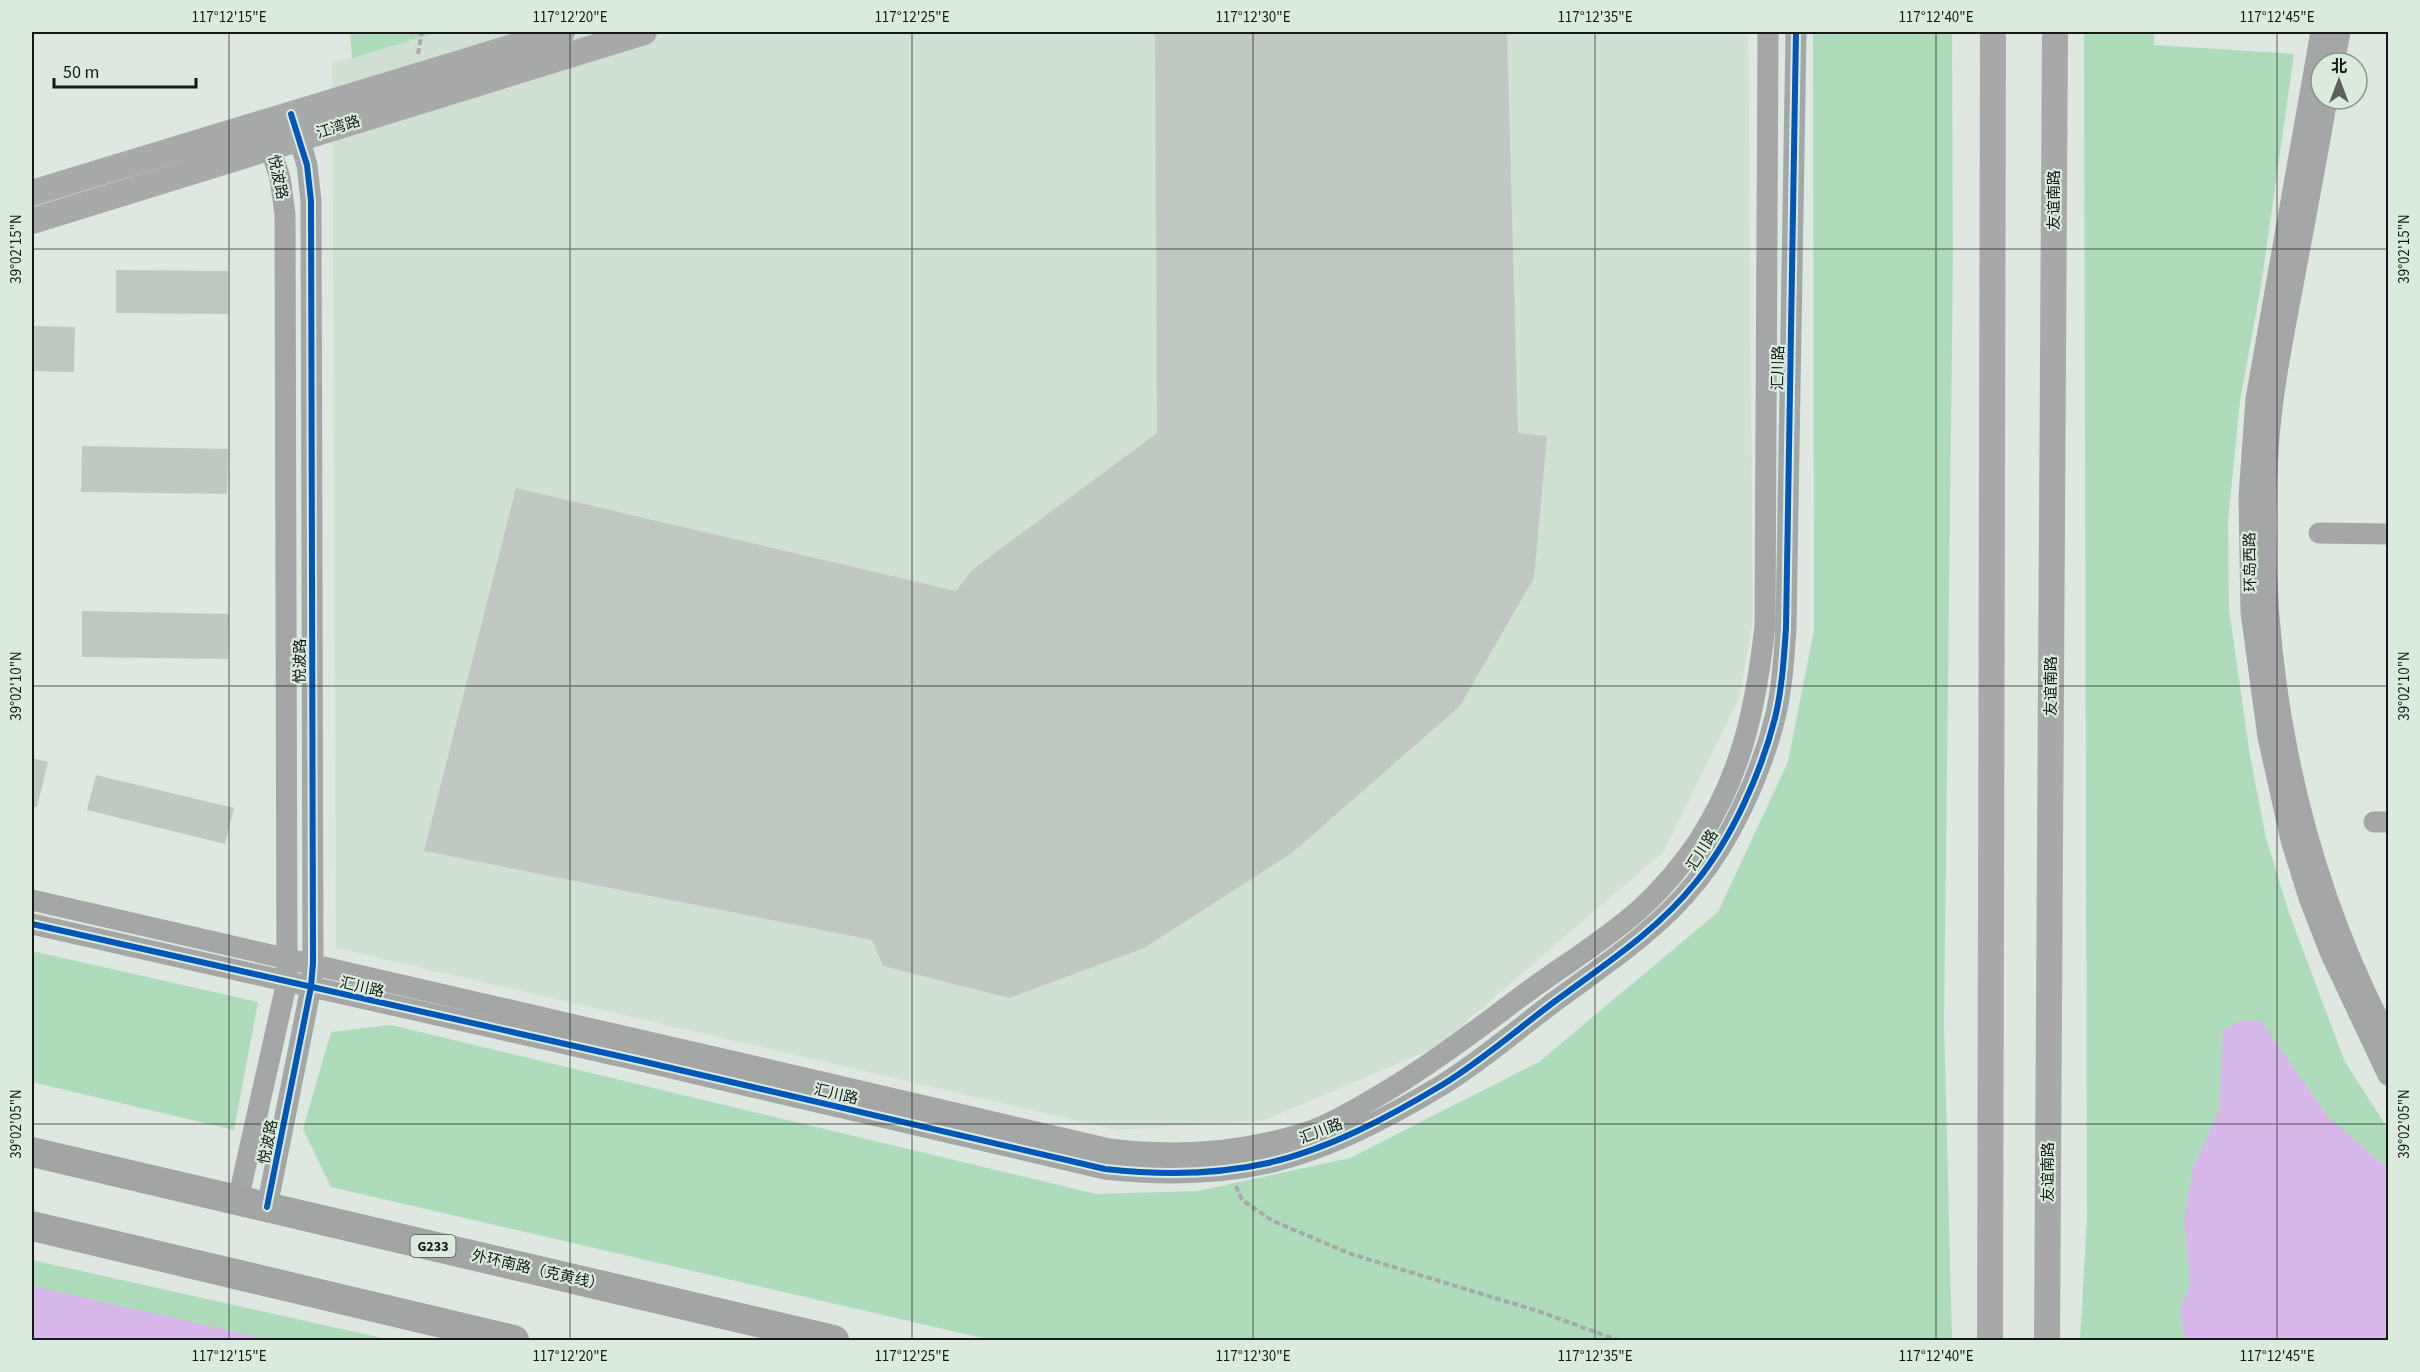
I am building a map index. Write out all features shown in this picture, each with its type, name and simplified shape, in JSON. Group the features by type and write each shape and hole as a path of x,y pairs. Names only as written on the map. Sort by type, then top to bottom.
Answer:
{"highway":[{"name":"外环南路（克黄线）","path":"32,1152 834,1341"},
{"path":"32,1226 514,1341"}],"main road":[{"name":"江湾路","path":"32,193 562,32"},
{"name":"江湾路","path":"32,221 644,32"},
{"path":"1990,1341 1993,32"},
{"name":"友谊南路","path":"2047,1341 2055,32"}],"street":[{"name":"汇川路","path":"32,900 1098,1146 1154,1154 1203,1153 1252,1146 1303,1134 1341,1118 1430,1064 1639,909 1678,868 1699,840 1732,779 1744,748 1753,709 1765,626 1768,32"},
{"name":"汇川路","path":"32,924 641,1061 1106,1169 1148,1174 1228,1169 1268,1163 1327,1144 1382,1118 1444,1084 1655,927 1697,881 1721,845 1757,773 1775,718 1786,628 1796,32"},
{"name":"环岛西路","path":"2321,32 2256,399 2249,497 2251,612 2268,737 2291,840 2309,898 2330,952 2388,1075"},
{"path":"2336,51 2340,32"},
{"name":"环岛西路","path":"2325,111 2285,328 2268,450 2266,506 2269,621 2274,675 2284,734 2313,853 2345,945 2366,996 2388,1038"},
{"name":"悦波路","path":"267,1207 310,987 312,963 311,201 307,165 291,114"},
{"name":"悦波路","path":"238,1200 287,981 285,214 280,178 261,123"},
{"path":"2319,533 2388,534"}],"path":[{"path":"1228,1169 1242,1200 1273,1221 1351,1254 1542,1312 1617,1341"}],"shaded area":[{"path":"439,32 1748,32 1753,620 1739,699 1664,851 1437,1047 1265,1120 1117,1130 336,948 332,63"},
{"path":"2241,1020 2262,1022 2328,1117 2388,1169 2388,1340 2185,1340 2180,1309 2190,1283 2184,1218 2193,1168 2219,1111 2223,1031"},
{"path":"32,1286 272,1340 32,1340"}],"green space":[{"path":"350,32 439,32 352,58"},
{"path":"1813,32 1952,32 1953,255 1944,1022 1952,1340 991,1340 331,1187 303,1129 331,1032 391,1025 1096,1194 1198,1191 1350,1158 1539,1062 1718,912 1788,762 1814,630"},
{"path":"2084,32 2154,32 2154,45 2294,54 2261,286 2240,401 2228,521 2229,609 2250,756 2266,838 2289,913 2345,1062 2388,1129 2388,1340 2080,1340 2087,1221"},
{"path":"32,951 258,1002 234,1130 32,1082"},
{"path":"32,1260 391,1340 32,1340"}],"building":[{"path":"1155,32 1507,32 1518,433 1547,436 1534,578 1460,706 1292,853 1144,948 1009,998 883,966 872,940 424,851 516,488 956,591 972,570 1157,433"},
{"path":"116,270 228,271 228,314 116,313"},
{"path":"32,326 75,327 74,372 32,371"},
{"path":"82,446 228,449 227,494 81,492"},
{"path":"82,611 229,614 228,659 82,657"},
{"path":"32,758 48,762 37,807 32,806"},
{"path":"96,775 234,808 225,844 87,810"}],"cycle path":[{"path":"32,924 641,1061 1105,1169 1187,1173 1248,1167 1291,1157 1336,1141 1380,1120 1442,1085 1470,1066 1647,932 1681,900 1722,846 1744,804 1762,761 1777,707 1786,628 1796,32"},
{"path":"267,1207 311,987 313,963 311,201 307,165 291,114"}]}
